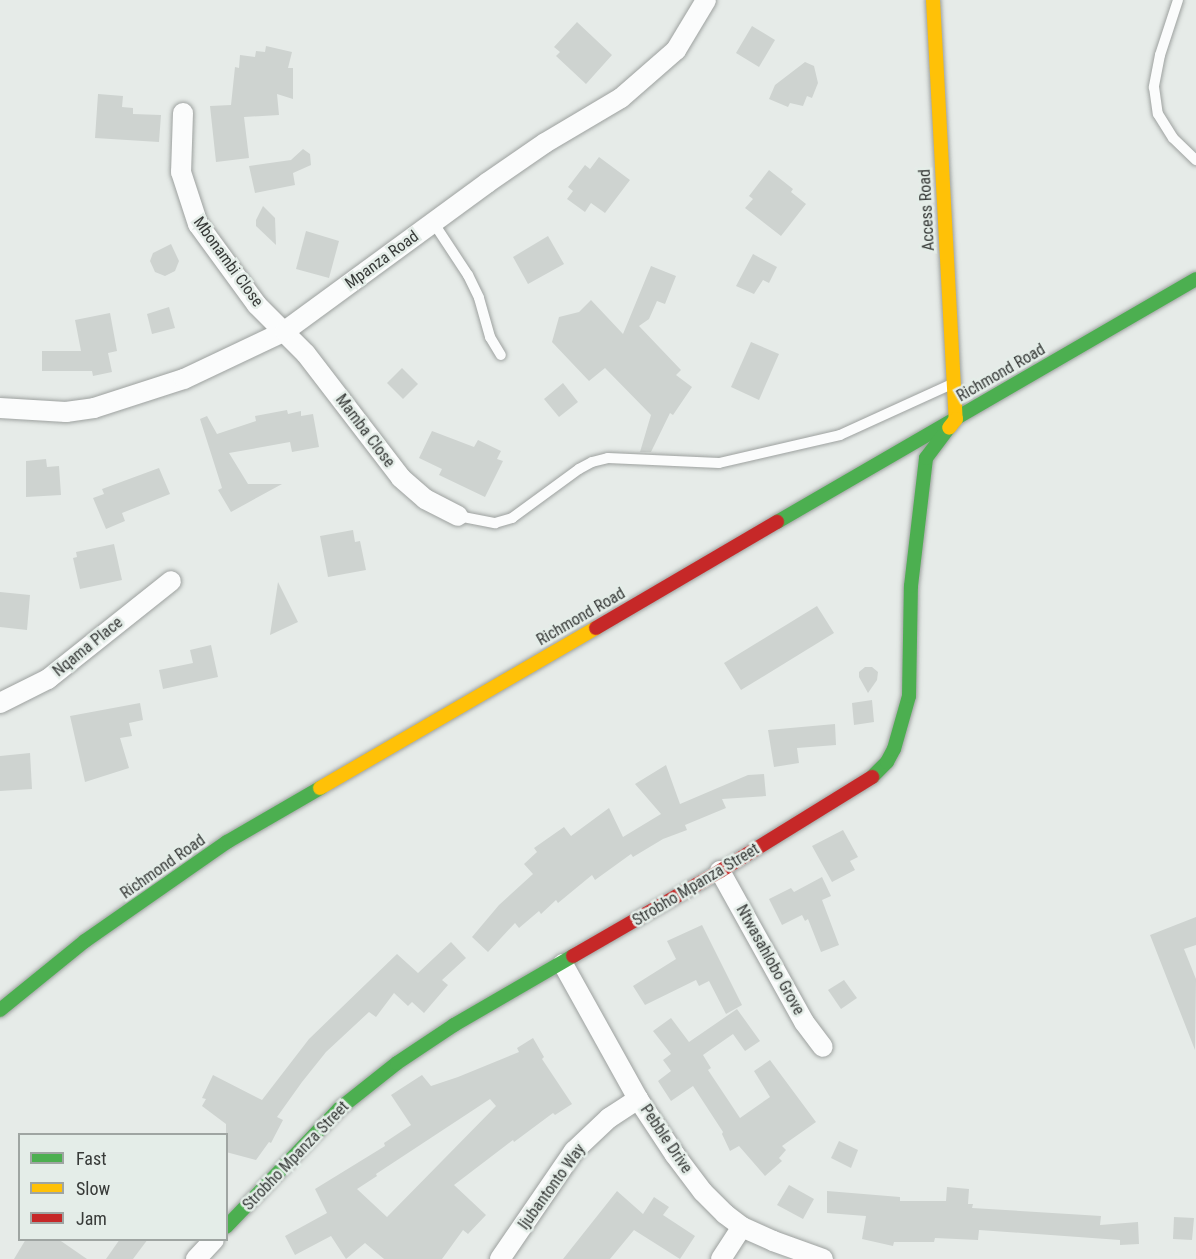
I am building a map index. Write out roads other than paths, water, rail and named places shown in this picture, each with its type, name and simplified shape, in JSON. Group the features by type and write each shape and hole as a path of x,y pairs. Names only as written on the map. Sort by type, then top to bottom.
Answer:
{"main road":[{"name":"Access Road","path":"933,0 956,419"},
{"name":"Richmond Road","path":"0,1010 85,941 227,843 1196,279"},
{"name":"Strobho Mpanza Street","path":"228,1225 339,1109 397,1063 454,1025 720,871 878,773 894,749 909,696 911,586 926,458 956,419"}],"street":[{"name":"Mpanza Road","path":"0,408 66,412 94,408 184,379 285,331 487,183 545,143 621,98 676,50 706,0"},
{"name":"Mbonambi Close","path":"183,113 181,172 198,224 257,305 285,331"},
{"name":"Mamba Close","path":"285,331 306,354 401,478 425,499 458,516"},
{"name":"Nqama Place","path":"0,703 48,679 171,581"},
{"name":"Ntwasahlobo Grove","path":"720,871 804,1022 824,1047"},
{"name":"Pebble Drive","path":"562,964 638,1099 703,1192 742,1227 823,1259"},
{"name":"Ijubantonto Way","path":"500,1259 574,1151 609,1119 638,1099"},
{"path":"721,1259 742,1227"},
{"path":"196,1259 212,1241"}],"lane":[{"path":"1178,0 1160,55 1154,87 1158,114 1173,138 1196,160"},
{"path":"433,222 468,275 479,298 490,337 501,355"},
{"path":"458,516 495,523 512,518 579,470 592,462 608,458 719,463 840,435 954,382"}]}
